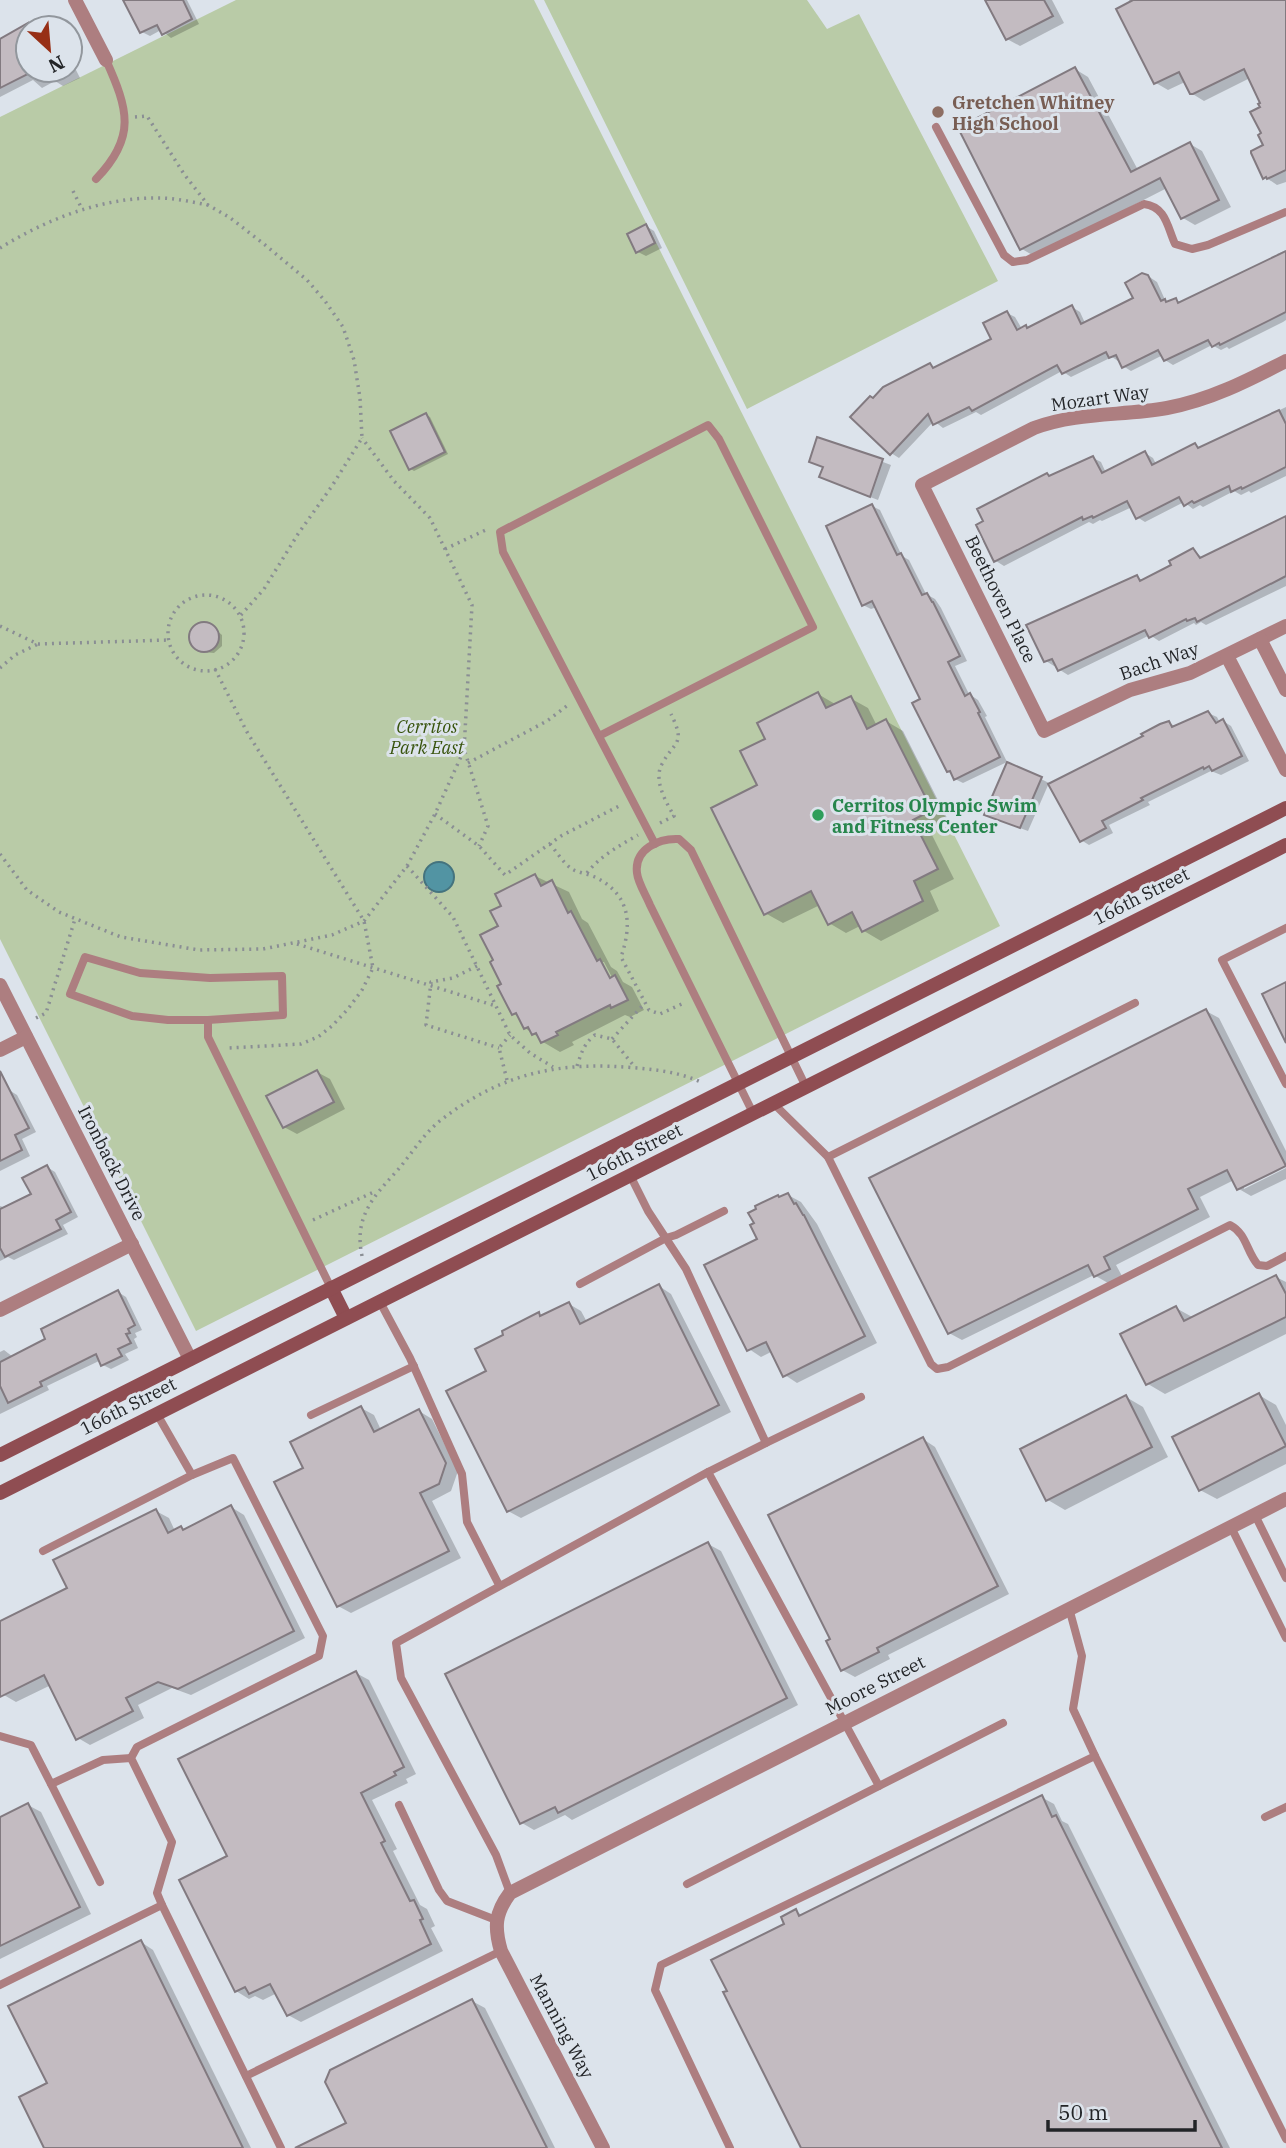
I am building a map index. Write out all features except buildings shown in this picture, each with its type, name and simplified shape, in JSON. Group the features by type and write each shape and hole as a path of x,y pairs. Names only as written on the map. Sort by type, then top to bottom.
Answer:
{"street":[{"path":"75,0 106,60"},
{"name":"Mozart Way","path":"922,485 1051,422 1190,403 1229,390 1286,361"},
{"name":"Beethoven Place","path":"922,485 1044,731"},
{"name":"Bach Way","path":"1044,731 1130,691 1190,673 1286,626"},
{"path":"1260,639 1286,690"},
{"path":"1227,656 1286,770"},
{"name":"166th Street","path":"0,1455 1286,808"},
{"name":"166th Street","path":"0,1493 1286,845"},
{"name":"Ironback Drive","path":"0,985 190,1359"},
{"path":"0,1050 26,1037"},
{"path":"0,1310 132,1244"},
{"path":"331,1288 346,1318"},
{"name":"Moore Street","path":"510,1893 1286,1499"},
{"path":"496,1920 510,1893"},
{"name":"Manning Way","path":"496,1920 496,1934 501,1951 603,2148"}],"lane":[{"path":"96,179 118,150 126,118 117,85 106,60"},
{"path":"936,127 1004,256 1013,262 1027,260 1144,204 1155,205 1160,210 1175,244 1192,248 1208,245 1286,212"},
{"path":"598,736 813,627 719,439 708,425 500,532 503,552 598,736 655,844"},
{"path":"753,1113 637,874 639,858 647,848 666,838 679,839 691,850 806,1087"},
{"path":"1286,928 1222,960 1286,1084"},
{"path":"85,957 140,973 210,978 282,976 283,1015 208,1020 168,1020 132,1016 70,994 85,957"},
{"path":"828,1157 1135,1003"},
{"path":"208,1020 208,1037 213,1048 331,1288"},
{"path":"773,1103 828,1157 931,1364 937,1368 948,1367 1230,1226 1240,1230 1258,1265 1267,1266 1286,1256"},
{"path":"630,1175 648,1211 686,1269 766,1443"},
{"path":"580,1284 666,1238 724,1211"},
{"path":"380,1301 414,1366 462,1474 467,1522 499,1586"},
{"path":"311,1415 414,1366"},
{"path":"510,1893 496,1855 401,1678 396,1643 708,1472 861,1397"},
{"path":"157,1413 192,1475"},
{"path":"43,1551 192,1475 233,1458 323,1636 319,1656 137,1747 131,1758"},
{"path":"708,1472 878,1786"},
{"path":"1255,1515 1286,1578"},
{"path":"1230,1527 1286,1638"},
{"path":"1069,1608 1082,1656 1073,1709 1286,2139"},
{"path":"687,1884 1003,1723"},
{"path":"0,1736 31,1745 100,1882"},
{"path":"730,2148 655,1990 661,1965 1095,1756"},
{"path":"51,1784 103,1759 131,1758"},
{"path":"131,1758 172,1842 157,1893 281,2148"},
{"path":"399,1805 439,1890 447,1901 496,1920"},
{"path":"1265,1818 1286,1807"},
{"path":"0,1985 162,1905"},
{"path":"246,2076 501,1951"}],"path":[{"path":"126,118 147,116 184,174 208,205"},
{"path":"73,191 82,209"},
{"path":"0,248 82,209 111,201 160,198 208,205 229,217 307,280 326,301 343,327 354,360 362,438 394,481 430,518 472,605 464,750 488,826 480,846"},
{"path":"240,616 264,589 362,438"},
{"path":"445,549 488,529 500,532"},
{"path":"218,597 231,605 240,616 244,631 242,645 234,658 223,667 208,671 194,669 181,662 172,650 169,639 170,621 177,608 189,599 218,597"},
{"path":"0,626 38,644"},
{"path":"0,668 15,655 38,644 169,639"},
{"path":"213,1048 301,1044 318,1037 348,1009 373,968 364,922 247,732 215,669"},
{"path":"468,763 547,721 579,698"},
{"path":"587,873 606,855 674,816 663,797 660,782 660,765 678,742 678,730 666,702"},
{"path":"0,854 27,890 59,912 121,937 199,950 263,949 295,944 332,935 364,922 407,866 435,814 464,750"},
{"path":"435,814 480,846 505,875 550,844 632,800"},
{"path":"550,844 571,869 587,873 612,889 626,911 628,932 621,957 649,1010 660,1014 695,997"},
{"path":"407,866 453,917 510,1035 530,1053 555,1069"},
{"path":"46,1013 75,919"},
{"path":"295,944 496,1006"},
{"path":"477,966 453,978 431,982 426,1025 499,1048"},
{"path":"612,1039 644,1004"},
{"path":"499,1048 510,1035"},
{"path":"577,1067 582,1049 595,1035 612,1039 635,1068"},
{"path":"499,1048 507,1081"},
{"path":"362,1257 359,1240 362,1219 378,1191 440,1121 507,1081 555,1069 600,1065 657,1069 688,1076 704,1083"},
{"path":"300,1226 378,1191"}],"green space":[{"name":"Cerritos Park East","path":"236,0 534,0 1000,926 196,1331 0,939 0,117 67,84 84,84 84,75"},
{"path":"544,0 807,0 827,29 859,14 998,281 747,409"}],"water":[{"path":"439,862 450,866 454,877 450,888 439,892 428,888 424,877 428,866"}],"place":[{"name":"Gretchen Whitney High School","path":"938,112"},
{"name":"Cerritos Olympic Swim and Fitness Center","path":"818,815"}]}
